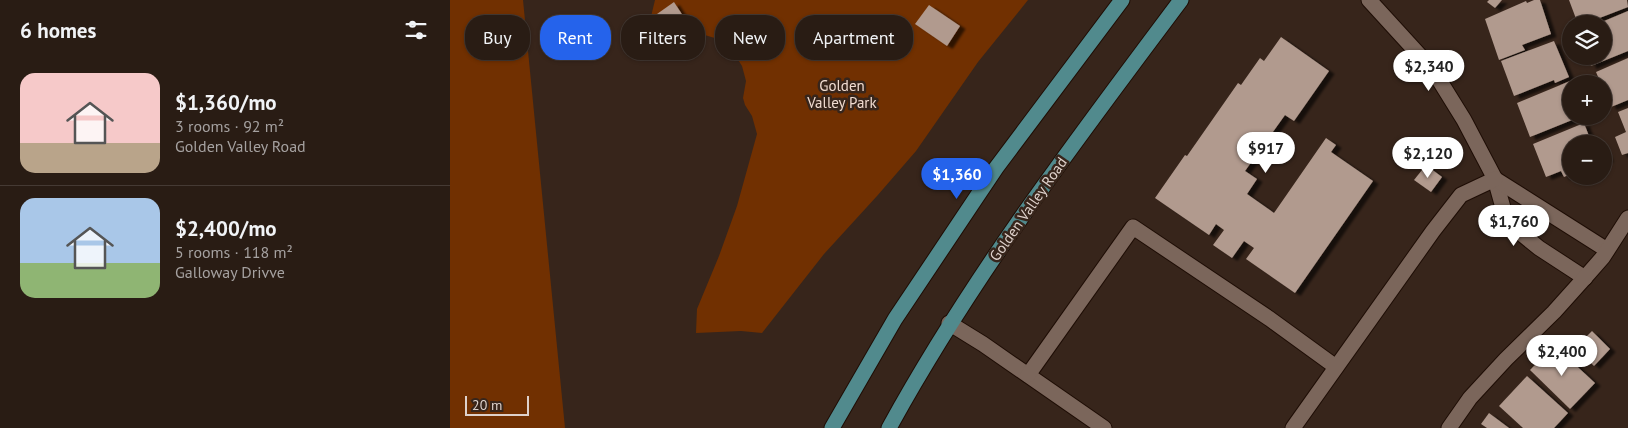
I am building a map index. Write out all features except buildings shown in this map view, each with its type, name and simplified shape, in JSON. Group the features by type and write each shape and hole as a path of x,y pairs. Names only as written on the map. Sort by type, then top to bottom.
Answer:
{"main road":[{"path":"832,428 895,319 991,176 1122,0"},
{"name":"Golden Valley Road","path":"889,428 949,324 1032,202 1181,0"}],"street":[{"path":"1369,0 1433,70 1464,120 1495,179 1507,222 1539,248 1585,278"},
{"path":"1495,179 1607,250"},
{"path":"1293,428 1432,231 1461,195 1495,179"},
{"path":"1449,428 1470,398 1585,278 1607,250 1628,218"},
{"path":"1028,375 1133,227 1270,319 1336,367"},
{"path":"949,324 1028,375 1104,428"}],"green space":[{"path":"450,0 523,0 524,15 465,15 465,60 529,60 565,428 450,428"},
{"name":"Golden Valley Park","path":"655,0 1028,0 978,62 916,151 824,254 762,333 741,331 696,333 697,309 737,206 757,134 752,116 743,98 746,81 738,60 785,60 785,15 715,15 715,38 705,35 705,15 651,15"}]}
